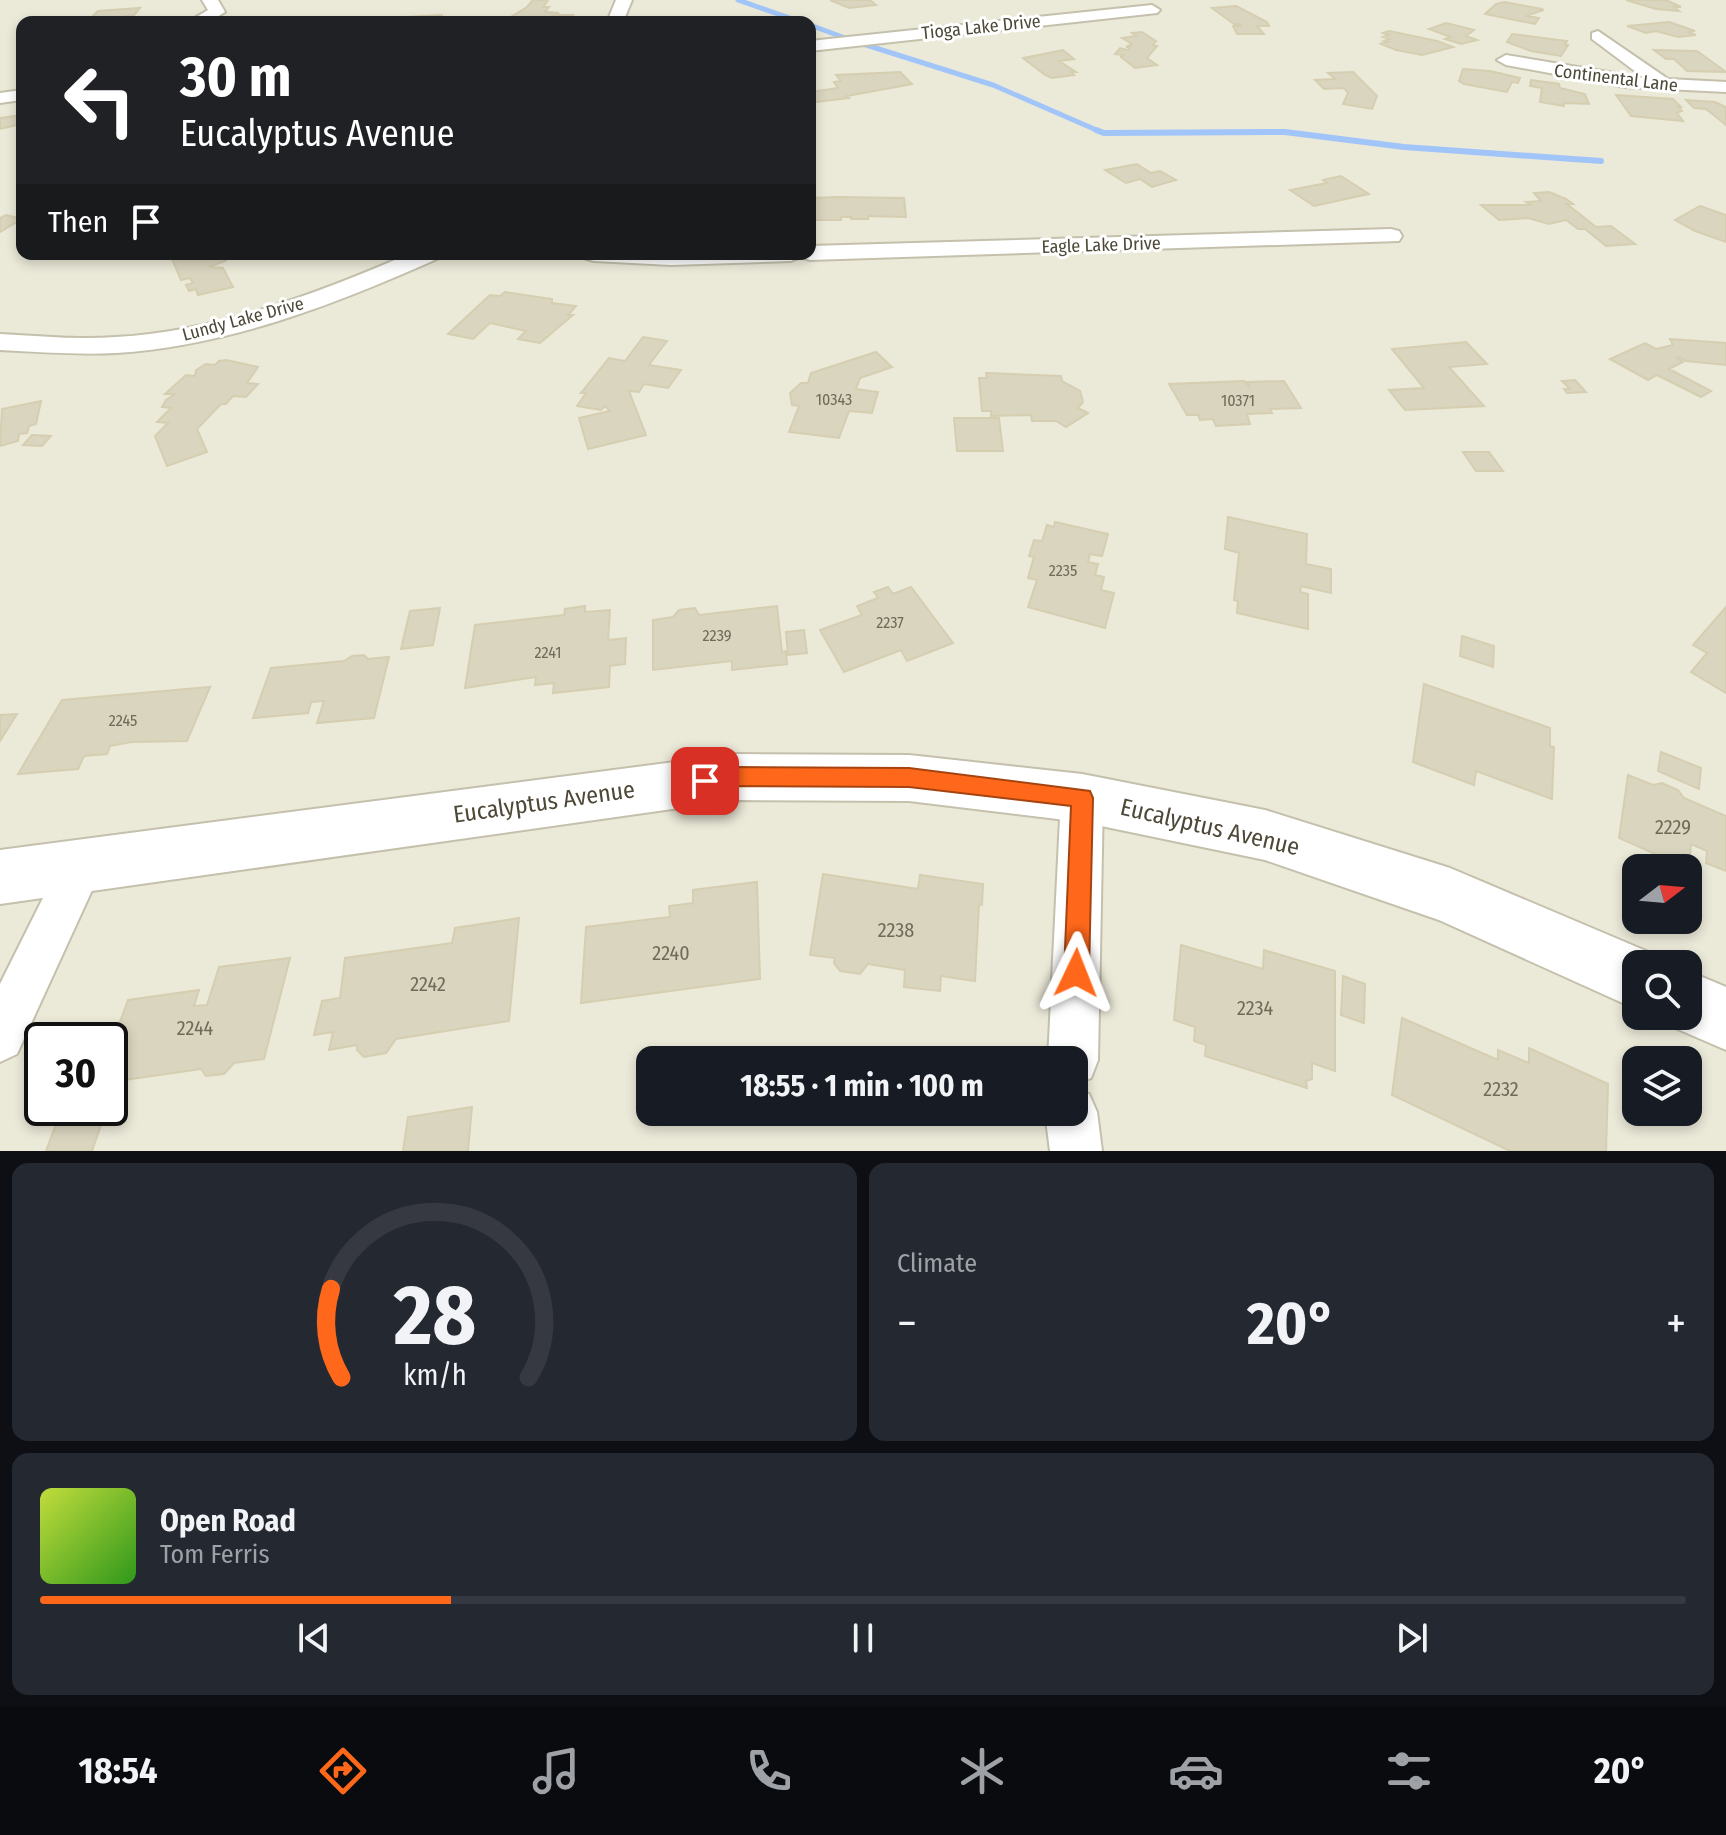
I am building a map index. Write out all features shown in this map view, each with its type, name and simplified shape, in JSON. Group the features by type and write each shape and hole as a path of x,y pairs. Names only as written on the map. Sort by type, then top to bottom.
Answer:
{"street":[{"path":"1011,5 1034,22"},
{"name":"Tioga Lake Drive","path":"816,45 1152,10"},
{"path":"1598,36 1665,86"},
{"name":"Continental Lane","path":"1506,60 1583,76 1665,86 1726,87"},
{"name":"Eagle Lake Drive","path":"816,253 1391,236"},
{"name":"Lundy Lake Drive","path":"0,342 120,345 203,333 356,287 416,260"},
{"name":"Eucalyptus Avenue","path":"0,877 736,777 909,778 1082,798 1265,835 1450,896 1622,972"},
{"path":"1073,1046 1082,798"},
{"path":"0,1037 82,864"},
{"path":"1702,1008 1726,1019"},
{"path":"1073,1126 1076,1151"}],"shaded area":[{"path":"0,0 1726,0 1726,1151 0,1151"}],"building":[{"path":"533,0 548,0 543,7 549,7 545,12 573,15 512,16"},
{"path":"830,0 870,0 876,5 849,8"},
{"path":"1626,0 1666,0 1681,7 1674,7 1679,11 1656,9"},
{"path":"1504,2 1543,10 1526,16 1539,18 1535,24 1485,14 1496,4"},
{"path":"1236,6 1267,22 1269,26 1257,26 1264,34 1237,34 1233,26 1240,24 1234,24 1212,8"},
{"path":"140,8 134,15 93,16 98,11"},
{"path":"1669,22 1695,31 1687,32 1696,35 1678,37 1656,31 1646,33 1627,26"},
{"path":"1446,23 1474,30 1466,36 1477,40 1461,44 1429,29"},
{"path":"1389,31 1453,47 1422,55 1396,50 1381,44 1388,42 1384,41 1389,39 1383,37 1389,35 1383,33"},
{"path":"1142,32 1156,41 1153,45 1157,46 1147,58 1157,65 1135,68 1121,57 1123,55 1115,54 1120,48 1128,50 1130,47 1126,47 1132,44 1122,38"},
{"path":"1512,34 1567,41 1565,45 1568,45 1561,56 1531,51 1507,42"},
{"path":"1063,50 1074,59 1059,61 1076,72 1071,72 1074,75 1052,78 1023,58"},
{"path":"1654,50 1697,51 1726,72 1687,71 1674,59 1666,59"},
{"path":"1463,69 1520,78 1518,83 1512,82 1507,92 1464,84 1459,81"},
{"path":"900,72 912,84 816,102 816,91 838,88 834,82 841,81 836,75"},
{"path":"1353,72 1377,96 1372,109 1343,104 1348,93 1344,88 1324,89 1315,80 1335,79 1328,73"},
{"path":"1531,80 1559,84 1560,88 1585,94 1589,104 1564,103 1564,106 1540,102 1542,88 1530,86"},
{"path":"1616,95 1673,99 1681,107 1678,107 1682,111 1677,113 1683,121 1631,116"},
{"path":"1686,100 1715,102 1726,107 1726,125 1706,109 1694,108"},
{"path":"16,116 16,125 0,129 0,118"},
{"path":"1137,164 1151,173 1160,171 1176,180 1152,187 1140,179 1126,183 1105,170"},
{"path":"1341,176 1369,194 1314,206 1290,190 1327,183 1323,180"},
{"path":"1549,192 1573,204 1567,204 1596,227 1611,226 1635,244 1606,246 1585,229 1578,229 1566,220 1549,224 1528,218 1499,220 1481,205 1531,205 1526,202 1541,201 1534,193"},
{"path":"816,198 904,198 906,217 816,220"},
{"path":"1700,206 1726,215 1726,242 1675,220"},
{"path":"6,215 16,218 16,223 0,232 0,218"},
{"path":"173,260 226,260 209,267 223,268 233,287 198,295 196,289 189,291 186,285 193,283 190,278 181,280"},
{"path":"505,292 576,306 568,315 573,315 540,343 518,339 526,331 490,323 473,339 448,334 490,295 500,296"},
{"path":"643,337 667,341 649,365 681,370 668,388 644,384 639,392 629,391 646,435 588,449 579,418 610,411 605,406 601,410 577,406 586,393 581,393 609,358 625,361"},
{"path":"1670,339 1726,343 1726,365 1686,361 1679,357 1683,362 1669,369 1711,391 1701,397 1657,375 1648,380 1610,359 1645,343 1656,349 1673,345"},
{"path":"1466,342 1487,364 1449,367 1484,406 1405,410 1389,390 1424,388 1392,349"},
{"path":"876,352 892,367 860,378 856,389 878,392 872,413 849,411 839,438 789,432 799,406 792,405 790,393 801,383 808,383 811,373"},
{"path":"226,360 258,367 247,383 258,384 246,397 233,396 226,404 221,404 197,429 207,452 167,466 155,436 168,423 157,422 171,408 162,407 175,394 165,394 186,375 195,376 196,370 206,364 215,365"},
{"path":"986,373 1061,376 1062,381 1080,391 1083,402 1078,408 1088,413 1066,427 1056,421 1032,421 1031,415 991,416 991,411 982,411 979,378 987,378"},
{"path":"1575,380 1586,392 1567,393 1564,389 1570,389 1562,381"},
{"path":"1244,381 1250,387 1247,382 1284,381 1301,408 1270,409 1272,413 1247,414 1250,424 1216,426 1213,419 1200,420 1198,415 1187,415 1169,384"},
{"path":"41,401 36,424 29,426 27,433 19,434 18,441 0,446 2,409"},
{"path":"954,418 999,418 1003,451 957,451"},
{"path":"32,435 51,436 42,446 23,445"},
{"path":"1463,452 1489,452 1503,471 1476,471"},
{"path":"1228,517 1307,534 1306,564 1331,569 1331,593 1301,586 1300,592 1308,594 1308,629 1237,613 1238,601 1234,600 1239,553 1225,549"},
{"path":"1055,522 1108,534 1102,556 1090,554 1088,562 1098,564 1095,575 1104,577 1101,590 1114,593 1105,628 1028,607 1037,580 1028,578 1034,557 1029,556 1034,540 1042,541 1047,525 1054,527"},
{"path":"888,587 893,594 911,587 953,643 907,661 901,650 844,672 820,630 862,615 857,606 878,598 874,592"},
{"path":"585,606 585,612 610,610 608,640 626,638 625,664 610,666 609,687 553,693 554,683 535,685 536,677 465,688 475,625 564,615 565,609"},
{"path":"777,606 782,652 786,651 787,664 732,670 732,661 653,670 653,620 673,617 679,610 695,608 699,615"},
{"path":"1726,607 1726,693 1691,672 1707,653 1693,645"},
{"path":"440,608 433,645 401,649 410,611"},
{"path":"804,630 807,653 788,655 786,632"},
{"path":"1462,636 1494,646 1493,667 1460,656"},
{"path":"364,655 368,659 389,657 374,718 317,723 324,701 311,702 308,713 253,718 271,668 344,661 352,656"},
{"path":"1424,684 1550,728 1550,746 1554,747 1552,799 1476,771 1474,785 1413,762"},
{"path":"210,687 187,741 131,742 110,746 107,754 84,756 78,769 18,774 62,700"},
{"path":"17,714 0,741 0,715"},
{"path":"1661,752 1701,768 1699,789 1658,771"},
{"path":"1628,775 1653,785 1662,783 1678,790 1684,798 1726,816 1726,871 1706,863 1707,851 1691,844 1690,854 1655,854 1619,838"},
{"path":"823,874 918,889 920,875 983,884 975,981 941,976 940,991 904,987 905,970 868,964 860,974 840,971 834,963 835,958 810,955"},
{"path":"757,882 760,979 581,1003 586,927 670,917 669,906 693,903 693,890"},
{"path":"519,918 509,1021 396,1039 386,1053 364,1057 357,1050 357,1045 329,1050 333,1032 314,1035 322,1001 340,998 345,958 452,943 455,928"},
{"path":"1181,945 1263,969 1264,950 1335,971 1335,1071 1312,1063 1312,1079 1306,1081 1307,1088 1205,1056 1206,1045 1194,1041 1195,1027 1174,1020"},
{"path":"290,958 264,1059 234,1063 224,1074 206,1076 201,1069 128,1079 128,1022 120,1022 128,1000 199,990 194,1006 207,1005 219,967"},
{"path":"1343,976 1365,984 1364,1023 1341,1015"},
{"path":"1402,1018 1498,1060 1498,1050 1529,1063 1529,1048 1608,1084 1606,1151 1510,1151 1392,1095"},
{"path":"472,1107 468,1151 403,1151 408,1117"},
{"path":"55,1126 101,1126 92,1151 46,1151"}],"waterway":[{"path":"738,0 784,16"},
{"path":"816,27 845,38"},
{"path":"863,44 993,85 1099,131"},
{"path":"1099,131 1285,132 1404,147 1601,161"}],"route":[{"path":"705,781 736,777 909,778 1082,798 1076,973"}]}
